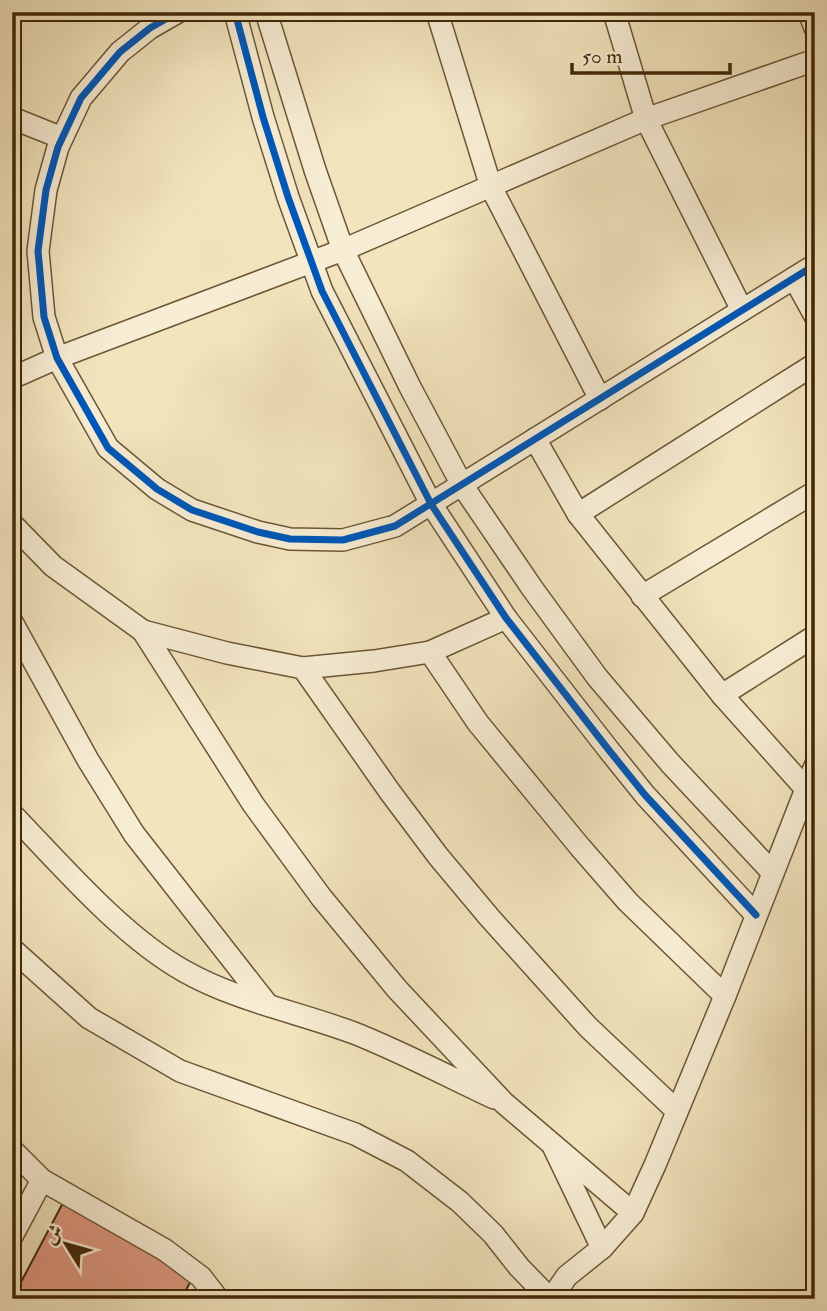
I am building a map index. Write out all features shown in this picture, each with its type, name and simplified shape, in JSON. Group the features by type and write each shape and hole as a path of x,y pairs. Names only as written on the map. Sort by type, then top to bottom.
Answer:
{"street":[{"path":"178,12 150,28 120,52 81,98 62,138 46,190 38,251 44,317 57,358 108,448 158,489 192,510 290,539 342,540 395,526 815,265"},
{"path":"235,12 267,131 322,291 431,504 506,618 645,795 756,915"},
{"path":"266,12 314,170 343,250 410,387 462,485 597,677 670,763 773,873"},
{"path":"437,12 491,187 600,399"},
{"path":"614,12 646,120 742,310"},
{"path":"809,12 815,28"},
{"path":"12,378 57,358 312,263 646,120 815,60"},
{"path":"12,118 62,138"},
{"path":"794,278 815,316"},
{"path":"578,514 815,364"},
{"path":"536,439 578,514 723,695 806,789"},
{"path":"642,596 815,492"},
{"path":"12,524 53,566 143,631 227,653 303,667 374,661 430,652 506,618"},
{"path":"12,622 88,760 134,834 267,1004"},
{"path":"143,631 253,804 321,897 397,989 504,1103 633,1213"},
{"path":"723,695 815,636"},
{"path":"430,652 478,723 580,847 628,902 725,996"},
{"path":"303,667 438,856 588,1027 677,1111"},
{"path":"12,949 89,1018 180,1071 355,1134 407,1161 460,1202 551,1299 567,1276 602,1248 633,1213 725,996 815,766"},
{"path":"12,814 108,912 150,948 184,971 224,990 385,1046 504,1103"},
{"path":"550,1140 602,1248"},
{"path":"12,1150 42,1180 165,1250 201,1277 218,1299"},
{"path":"12,1236 42,1180"}],"building":[{"path":"64,1201 192,1279 181,1299 12,1299"}],"cycle path":[{"path":"178,12 150,28 120,52 81,98 58,147 46,190 38,251 44,317 57,358 108,448 157,489 192,510 258,532 290,539 343,540 395,526 815,265"},
{"path":"235,12 263,117 322,291 431,504 506,618 608,749 645,795 756,915"}]}
